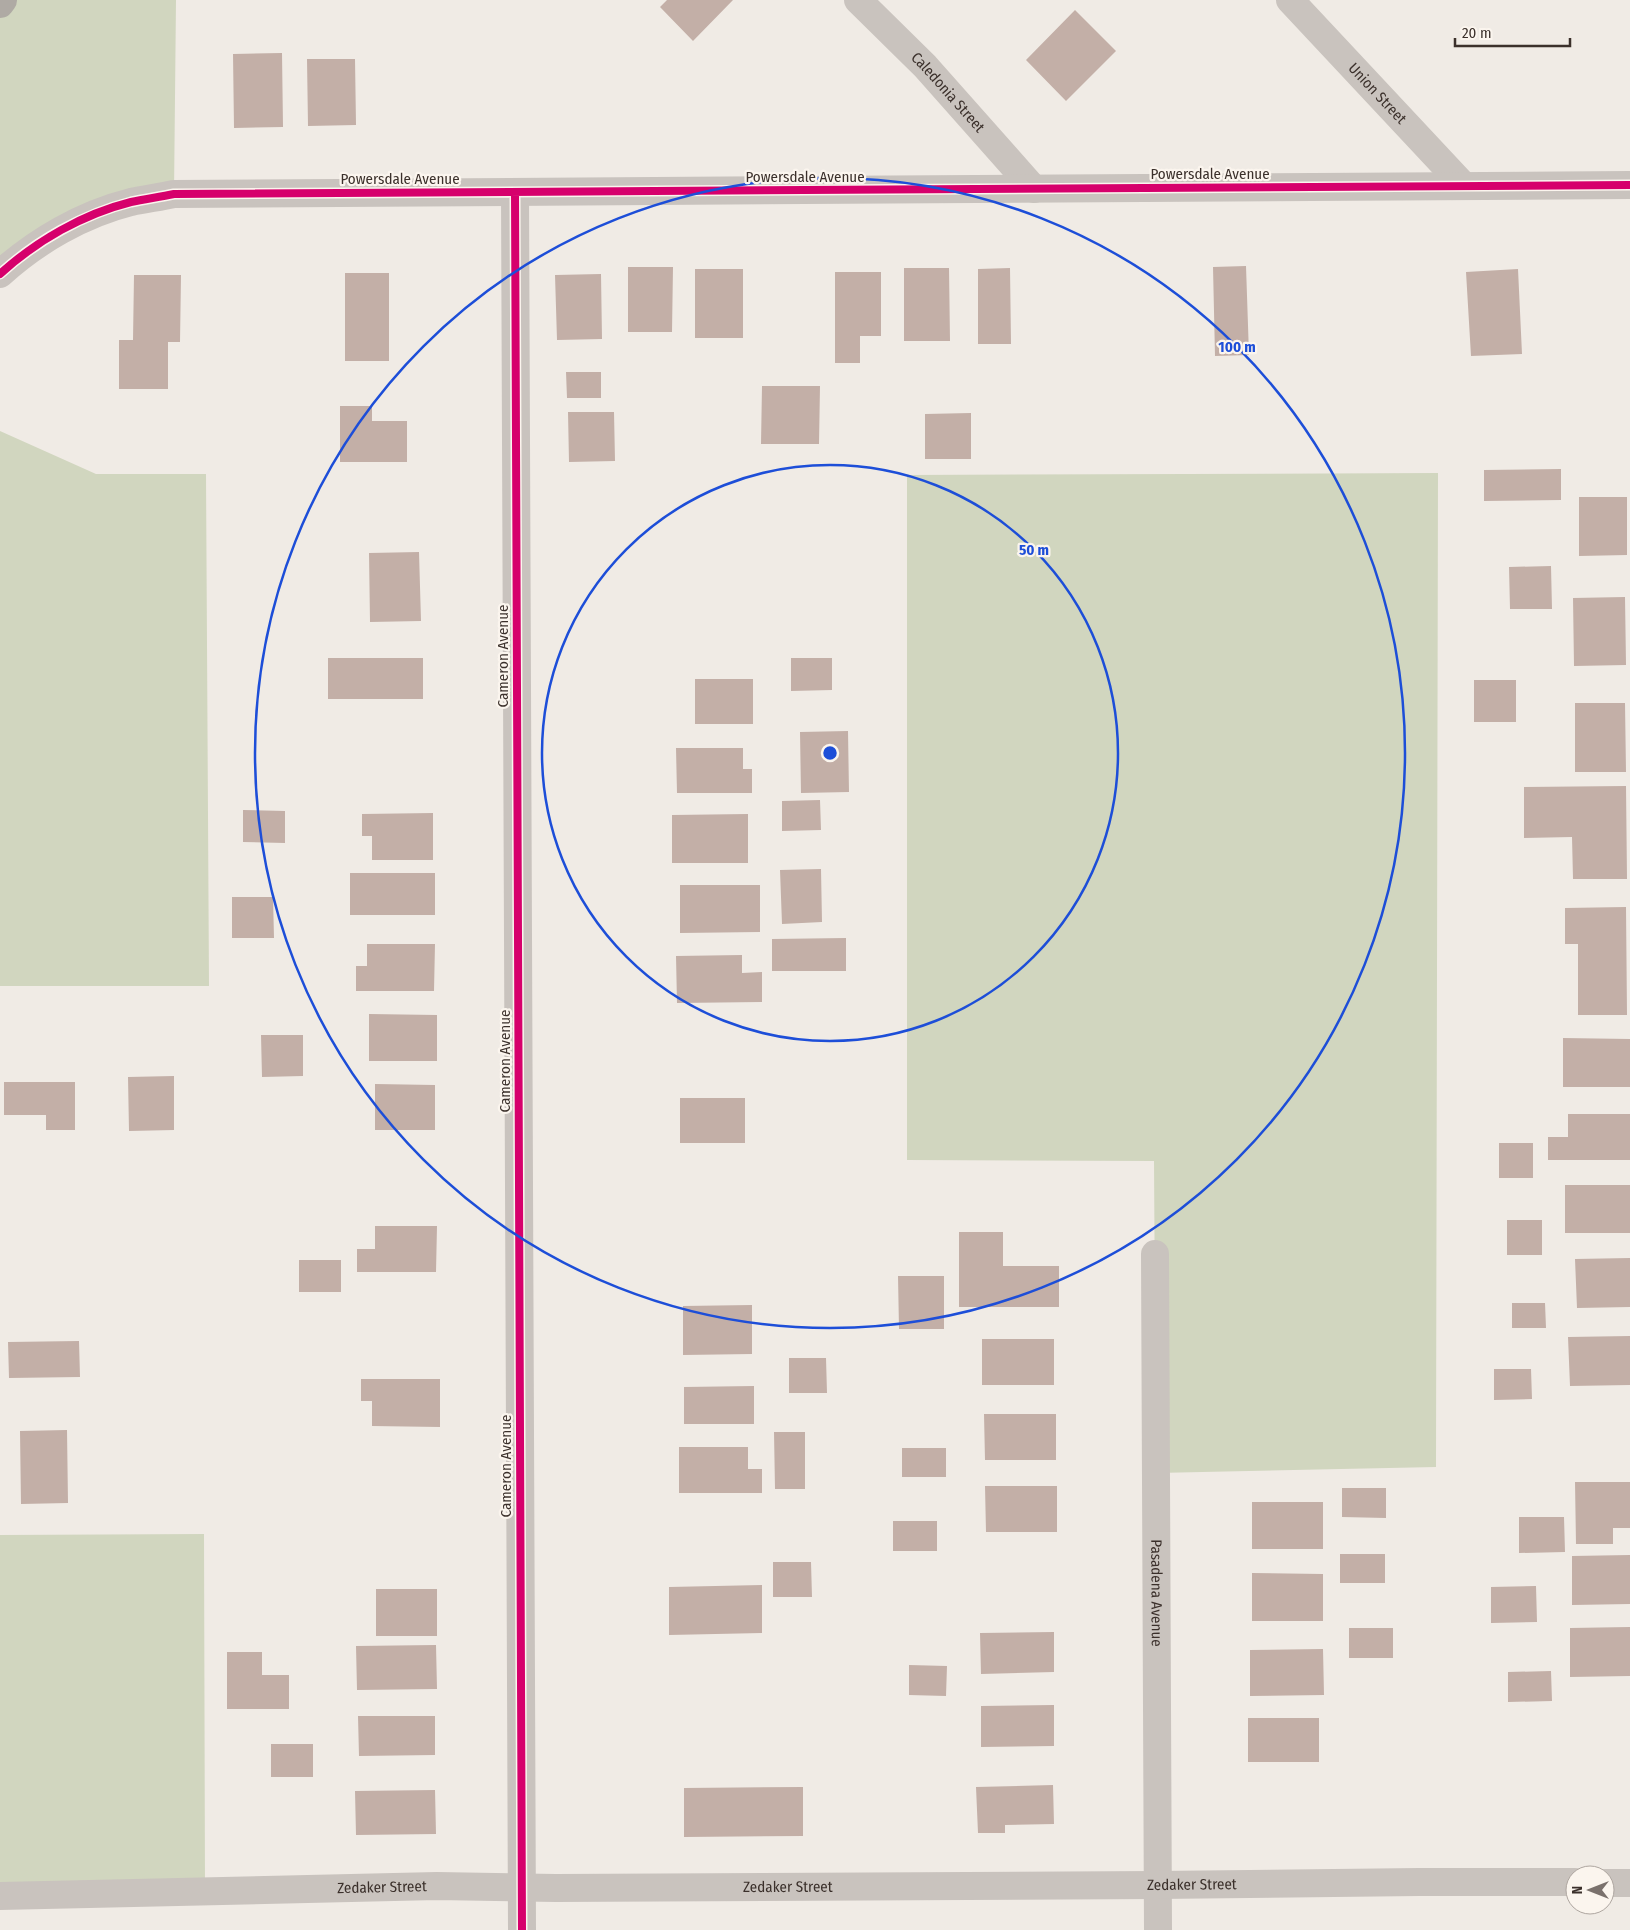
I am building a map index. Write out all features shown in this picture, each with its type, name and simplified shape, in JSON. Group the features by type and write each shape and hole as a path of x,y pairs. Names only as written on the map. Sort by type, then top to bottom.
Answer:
{"highway":[{"path":"0,4 3,0"}],"street":[{"name":"Caledonia Street","path":"858,0 933,74 1034,189"},
{"name":"Union Street","path":"1290,0 1464,186"},
{"name":"Powersdale Avenue","path":"0,274 39,243 94,215 131,202 174,194 1630,185"},
{"name":"Cameron Avenue","path":"515,192 522,1930"},
{"name":"Pasadena Avenue","path":"1155,1254 1158,1930"},
{"name":"Zedaker Street","path":"0,1896 437,1886 522,1888 1158,1886 1565,1882"},
{"path":"1615,1882 1630,1883"}],"green space":[{"path":"3,0 176,0 174,194 131,202 0,274 0,4"},
{"path":"0,431 96,474 206,474 209,986 0,986"},
{"path":"1438,473 1436,1467 1156,1473 1154,1161 907,1160 907,475"},
{"path":"204,1534 205,1891 0,1896 0,1535"}],"building":[{"path":"667,0 733,0 693,41 660,7"},
{"path":"1075,10 1116,51 1066,101 1026,60"},
{"path":"282,53 283,127 234,128 233,54"},
{"path":"307,59 355,59 356,125 308,126"},
{"path":"1246,266 1249,355 1215,356 1213,267"},
{"path":"628,267 673,267 672,332 628,332"},
{"path":"904,268 949,268 950,341 904,341"},
{"path":"1010,268 1011,344 978,344 978,269"},
{"path":"695,269 743,269 743,338 695,338"},
{"path":"1518,269 1522,354 1471,356 1466,272"},
{"path":"835,272 881,272 881,336 860,336 860,363 835,363"},
{"path":"345,273 389,273 389,361 345,361"},
{"path":"601,274 602,339 557,340 555,275"},
{"path":"134,275 181,275 180,342 168,342 168,389 119,389 119,340 133,340"},
{"path":"566,372 601,372 601,398 567,398"},
{"path":"762,386 820,386 819,444 761,444"},
{"path":"340,406 372,406 372,421 407,421 407,462 340,462"},
{"path":"568,412 614,412 615,461 569,462"},
{"path":"971,413 971,459 925,459 925,414"},
{"path":"1561,469 1561,500 1484,501 1484,470"},
{"path":"1579,497 1627,497 1627,555 1579,556"},
{"path":"419,552 421,621 370,622 369,553"},
{"path":"1551,566 1552,609 1510,609 1509,567"},
{"path":"1625,597 1626,665 1574,666 1573,598"},
{"path":"328,658 423,658 423,699 328,699"},
{"path":"791,658 832,658 832,690 791,691"},
{"path":"695,679 753,679 753,724 695,724"},
{"path":"1474,680 1516,680 1516,722 1474,722"},
{"path":"1575,703 1625,703 1626,772 1575,772"},
{"path":"848,731 849,792 801,793 800,732"},
{"path":"676,748 743,748 743,769 752,769 752,793 677,793"},
{"path":"1626,786 1627,879 1573,879 1572,837 1524,838 1524,787"},
{"path":"820,800 821,830 782,831 782,801"},
{"path":"243,810 285,811 285,843 243,842"},
{"path":"433,813 433,860 372,860 372,836 362,836 362,814"},
{"path":"748,814 748,863 672,863 672,815"},
{"path":"821,869 822,922 782,924 780,870"},
{"path":"350,873 435,873 435,915 350,915"},
{"path":"680,885 760,885 760,932 680,933"},
{"path":"232,897 273,897 274,938 232,938"},
{"path":"1626,907 1627,1015 1578,1015 1578,944 1565,944 1565,908"},
{"path":"846,938 846,971 772,971 772,939"},
{"path":"367,944 435,944 434,991 356,991 356,966 367,966"},
{"path":"742,955 742,973 762,972 762,1002 677,1003 676,956"},
{"path":"369,1014 437,1015 437,1061 369,1061"},
{"path":"261,1035 303,1035 303,1076 262,1077"},
{"path":"1563,1038 1630,1039 1630,1087 1563,1087"},
{"path":"174,1076 174,1130 129,1131 128,1077"},
{"path":"4,1082 75,1082 75,1130 46,1130 46,1115 4,1115"},
{"path":"375,1084 435,1085 435,1130 375,1130"},
{"path":"680,1098 745,1098 745,1143 680,1143"},
{"path":"1568,1114 1630,1114 1630,1160 1548,1160 1548,1137 1568,1137"},
{"path":"1499,1143 1533,1143 1533,1178 1499,1178"},
{"path":"1565,1185 1630,1185 1630,1233 1565,1233"},
{"path":"1507,1220 1542,1220 1542,1255 1507,1255"},
{"path":"375,1226 437,1226 436,1272 357,1272 357,1249 375,1249"},
{"path":"959,1232 1003,1232 1003,1266 1059,1266 1059,1307 959,1307"},
{"path":"1630,1258 1630,1307 1577,1308 1575,1259"},
{"path":"299,1260 341,1260 341,1292 299,1292"},
{"path":"898,1276 944,1276 944,1329 899,1329"},
{"path":"1512,1303 1545,1303 1546,1328 1512,1328"},
{"path":"752,1305 752,1354 683,1355 683,1306"},
{"path":"1630,1336 1630,1385 1570,1386 1568,1337"},
{"path":"982,1339 1054,1339 1054,1385 982,1385"},
{"path":"79,1341 80,1377 9,1378 8,1342"},
{"path":"789,1358 826,1358 827,1393 789,1393"},
{"path":"1494,1369 1531,1369 1532,1399 1494,1400"},
{"path":"361,1379 440,1379 440,1427 372,1426 372,1401 361,1401"},
{"path":"754,1386 754,1424 684,1424 684,1387"},
{"path":"984,1414 1056,1414 1056,1460 985,1460"},
{"path":"67,1430 68,1503 21,1504 20,1431"},
{"path":"774,1432 805,1432 805,1489 775,1489"},
{"path":"679,1447 748,1447 748,1469 762,1469 762,1493 679,1493"},
{"path":"902,1448 946,1448 946,1477 902,1477"},
{"path":"1575,1482 1630,1482 1630,1528 1613,1528 1613,1544 1576,1544"},
{"path":"985,1486 1057,1486 1057,1532 986,1532"},
{"path":"1342,1488 1386,1488 1386,1518 1342,1517"},
{"path":"1252,1502 1323,1502 1323,1549 1252,1549"},
{"path":"1519,1517 1564,1517 1565,1552 1519,1553"},
{"path":"893,1521 937,1521 937,1551 893,1551"},
{"path":"1340,1554 1385,1554 1385,1583 1340,1583"},
{"path":"1630,1555 1630,1604 1572,1605 1572,1556"},
{"path":"773,1562 811,1562 812,1597 773,1597"},
{"path":"1252,1573 1323,1574 1323,1621 1252,1621"},
{"path":"762,1585 762,1633 669,1635 669,1587"},
{"path":"1536,1586 1537,1622 1491,1623 1491,1587"},
{"path":"376,1589 437,1589 437,1636 376,1636"},
{"path":"1630,1627 1630,1676 1570,1677 1570,1628"},
{"path":"1349,1628 1393,1628 1393,1658 1349,1658"},
{"path":"1054,1632 1054,1672 981,1674 980,1633"},
{"path":"436,1645 437,1689 357,1690 356,1646"},
{"path":"1323,1649 1324,1695 1250,1696 1250,1650"},
{"path":"227,1652 262,1652 262,1675 289,1675 289,1709 227,1709"},
{"path":"909,1665 947,1666 946,1696 909,1695"},
{"path":"1551,1671 1552,1701 1508,1702 1508,1672"},
{"path":"1054,1705 1054,1746 981,1747 981,1706"},
{"path":"358,1716 435,1716 435,1755 359,1756"},
{"path":"1248,1718 1319,1718 1319,1762 1248,1762"},
{"path":"271,1744 313,1744 313,1777 271,1777"},
{"path":"1053,1785 1054,1824 1005,1825 1005,1833 978,1833 976,1787"},
{"path":"803,1787 803,1836 684,1837 684,1788"},
{"path":"435,1790 436,1834 356,1835 355,1791"}],"cycle path":[{"path":"0,274 45,240 78,221 113,207 174,194 1630,185"},
{"path":"515,192 522,1930"}]}
